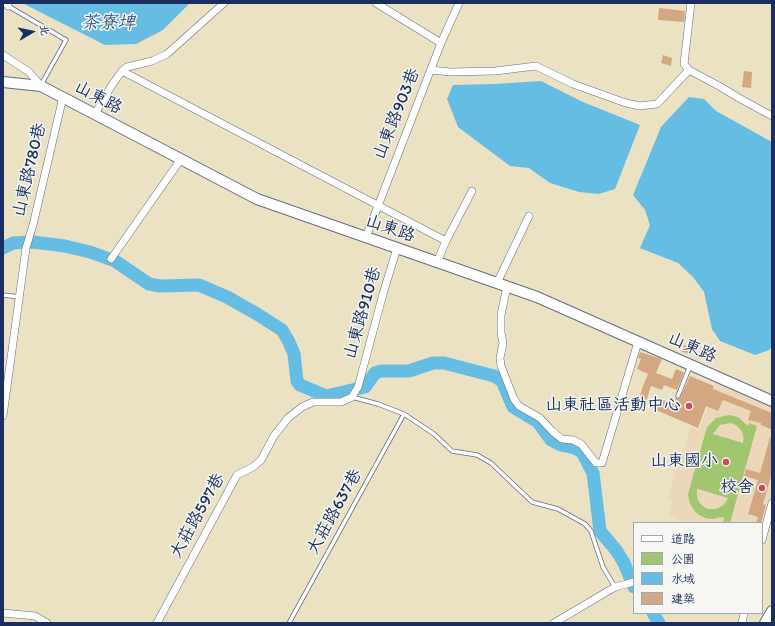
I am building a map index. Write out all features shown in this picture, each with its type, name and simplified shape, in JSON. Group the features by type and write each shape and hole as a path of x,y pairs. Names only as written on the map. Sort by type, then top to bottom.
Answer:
{"street":[{"path":"95,114 122,70 127,67 152,61 167,54 224,3"},
{"path":"376,3 441,43"},
{"name":"山東路903巷","path":"366,237 441,43 459,3"},
{"path":"692,3 684,64 689,70 772,116"},
{"path":"3,55 29,72 41,86"},
{"path":"431,70 450,72 495,71 536,66 573,84 623,102 639,106 657,104 689,70"},
{"path":"122,70 446,241"},
{"name":"山東路","path":"3,82 41,86 257,200 537,297 772,401"},
{"name":"山東路780巷","path":"3,416 26,248 63,97"},
{"path":"111,259 181,159"},
{"path":"437,262 446,241 472,191"},
{"path":"529,216 502,284 501,333 503,343 500,358 501,366 514,399 519,406 540,418 552,432 562,439 573,440 581,444 596,464 602,463 638,342"},
{"name":"山東路910巷","path":"355,392 397,248"},
{"name":"大莊路597巷","path":"157,623 237,475 253,467 261,460 274,436 288,418 302,407 313,402 341,402 355,392"},
{"path":"763,536 772,503"},
{"path":"554,623 615,587 633,582"},
{"path":"765,623 772,611"},
{"path":"3,613 35,616 46,623"}],"lane":[{"path":"7,4 66,40 41,86"},
{"path":"3,295 20,296"},
{"path":"678,396 691,365"},
{"path":"355,392 378,404 404,414 434,434 452,451 477,455 491,463 532,502 558,509 585,524 591,531 604,567 615,587"},
{"name":"大莊路637巷","path":"289,623 404,414"}],"shaded area":[{"name":"山東國小","path":"717,382 772,405 772,495 763,525 763,522 683,522 669,516 673,501 667,499 691,427 699,430"}],"green space":[{"path":"729,415 738,417 748,426 749,423 757,426 730,522 723,522 724,517 711,519 706,518 698,514 690,503 688,494 707,427 716,418","holes":["731,423 741,430 743,443 713,434 720,425","698,489 728,498 721,507 708,509 702,506 699,501 697,496"]}],"water":[{"name":"茶寮埤","path":"22,3 190,3 163,30 136,44 105,45"},
{"path":"541,81 583,102 640,125 615,189 599,194 579,192 550,183 529,168 510,166 458,127 447,99 453,85"},
{"path":"689,97 704,99 716,111 772,142 772,346 769,350 755,355 720,341 712,329 704,292 693,277 678,263 640,248 650,225 645,210 633,195 661,127"}],"building":[{"path":"659,8 685,11 684,22 658,20"},
{"path":"663,55 672,58 671,66 661,63"},
{"path":"744,71 752,72 751,88 742,87"},
{"path":"684,345 692,349 689,354 681,351"},
{"path":"640,352 662,359 656,373 672,379 676,369 684,373 677,390 664,385 662,390 651,386 645,405 638,403 648,374 637,369 641,359 638,358"},
{"path":"690,376 714,386 713,389 772,413 772,430 761,425 761,423 748,420 751,411 723,400 718,411 706,406 698,428 656,410 660,399 673,403 676,398 680,398"},
{"name":"校舍","path":"770,437 772,438 772,473 763,504 766,505 761,522 756,522 758,517 748,514 758,480 744,476 746,469 760,473"}],"waterway":[{"path":"3,248 13,243 33,242 65,246 90,252 115,261 149,284 160,286 199,285 227,297 282,330 294,354 297,381 300,385 326,396 365,387 375,373 381,371 409,371 433,363 444,363 494,376 502,381 513,407 538,422 551,440 561,445 575,448 582,452 593,473 600,531 616,550 624,563 633,585"},
{"path":"654,614 659,623"}],"place":[{"name":"山東社區活動中心","path":"689,406"},
{"name":"山東國小","path":"726,462"},
{"name":"校舍","path":"762,488"}]}
